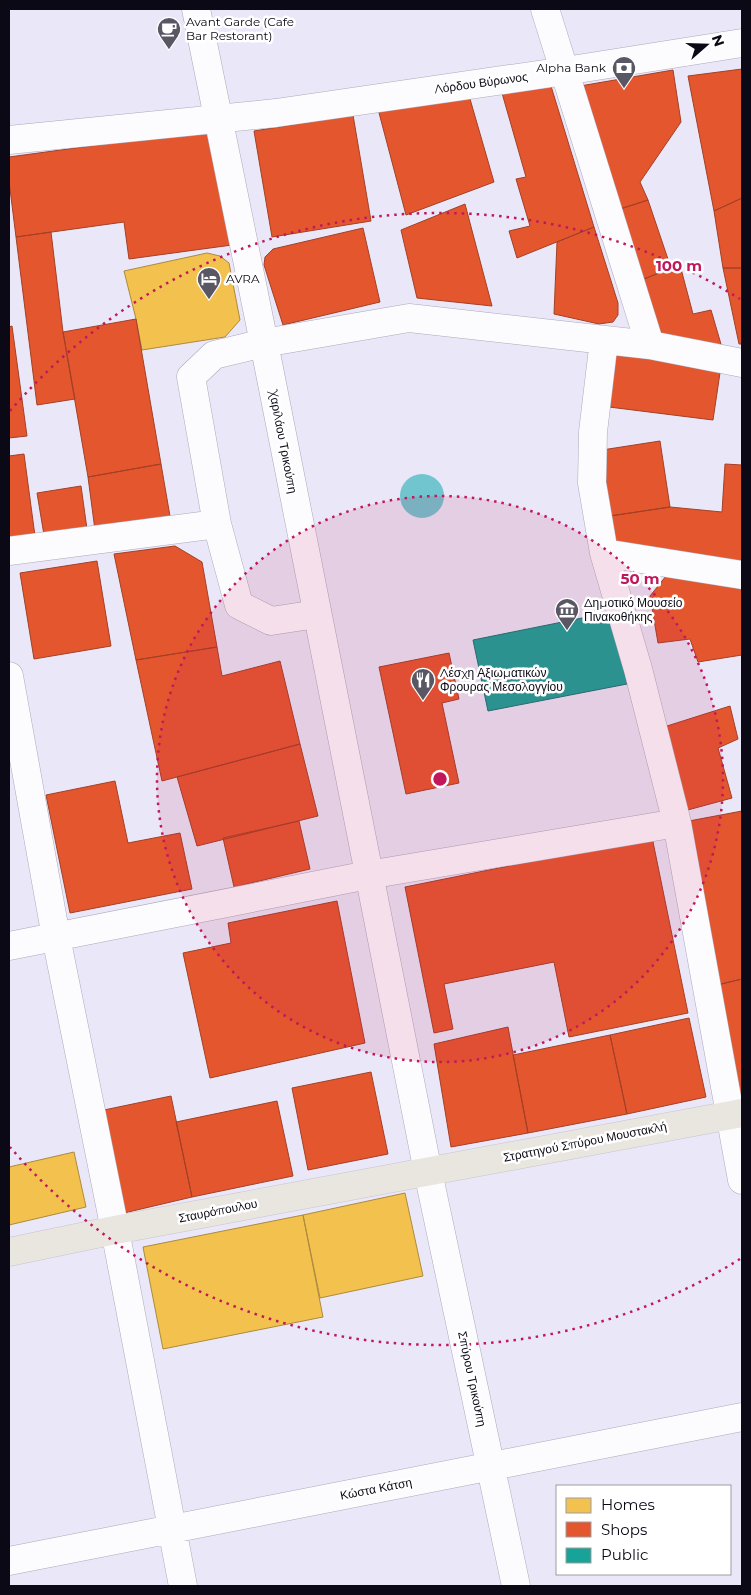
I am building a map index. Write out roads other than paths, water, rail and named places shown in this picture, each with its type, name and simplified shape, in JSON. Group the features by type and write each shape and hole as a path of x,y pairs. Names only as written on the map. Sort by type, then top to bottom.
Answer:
{"main road":[{"name":"Στρατηγού Σπύρου Μουστακλή","path":"428,1172 737,1114"},
{"name":"Σταυρόπουλου","path":"9,1252 115,1230 428,1172"}],"street":[{"name":"Χαριλάου Τρικούπη","path":"196,9 264,343 368,875"},
{"path":"545,9 650,345"},
{"name":"Λόρδου Βύρωνος","path":"9,140 219,120 565,71 742,43"},
{"path":"317,614 271,621 239,605 217,524 191,377 214,355 264,343 409,318 650,345 742,363"},
{"path":"604,340 593,432 592,483 604,553 638,669 677,823 737,1114 742,1180"},
{"path":"9,551 217,524"},
{"path":"604,553 742,575"},
{"path":"9,676 56,936 115,1230 183,1586"},
{"path":"9,946 368,875 677,823"},
{"name":"Σπύρου Τρικούπη","path":"368,875 428,1172 516,1586"},
{"name":"Κώστα Κάτση","path":"9,1561 742,1417"}],"water":[{"path":"426,474 438,480 443,487 443,505 438,512 431,517 418,518 410,515 403,508 400,492 403,484 410,477"}],"place":[{"name":"Avant Garde (Cafe Bar Restorant)","path":"169,50"},
{"name":"Alpha Bank","path":"624,89"},
{"name":"AVRA","path":"209,300"},
{"name":"Δημοτικό Μουσείο Πινακοθήκης","path":"567,631"},
{"name":"Λέσχη Αξιωματικών Φρουρας Μεσολογγίου","path":"423,701"}]}
